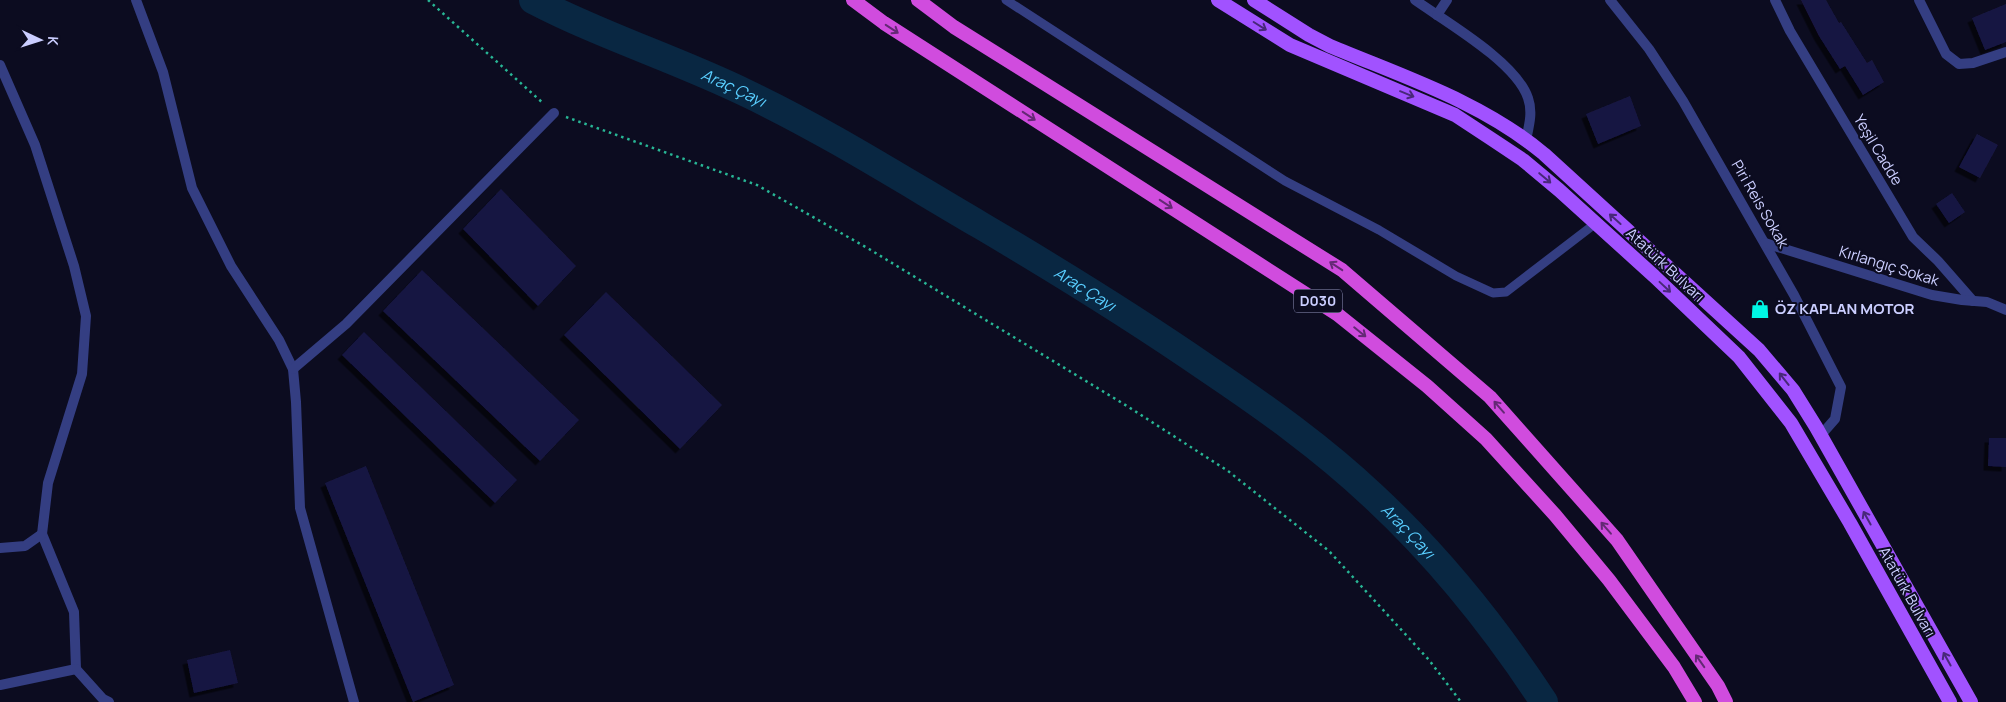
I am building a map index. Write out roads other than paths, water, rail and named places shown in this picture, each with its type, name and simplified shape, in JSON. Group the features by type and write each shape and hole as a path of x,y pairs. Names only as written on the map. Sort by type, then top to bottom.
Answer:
{"highway":[{"name":"D030","path":"853,0 884,24 1337,314 1427,386 1486,439 1555,515 1609,580 1674,667 1695,702"},
{"name":"D030","path":"918,0 954,27 1342,270 1490,397 1617,540 1718,686 1726,702"}],"main road":[{"name":"Atatürk Bulvarı","path":"1218,0 1290,45 1455,115 1522,160 1596,223 1739,357 1791,423 1950,702"},
{"name":"Atatürk Bulvarı","path":"1254,0 1309,35 1473,106 1512,129 1681,278 1759,350 1792,390 1821,435 1971,702"},
{"path":"1804,445 1821,435"}],"street":[{"path":"136,0 163,72 192,188 231,266 279,340 293,369 300,508 354,702"},
{"path":"1415,0 1487,51 1514,75 1528,97 1531,120 1526,140"},
{"path":"1437,15 1447,0"},
{"name":"Piri Reis Sokak","path":"1610,0 1649,48 1683,101 1794,295 1841,387 1835,420 1821,435"},
{"name":"Yeşil Cadde","path":"1775,0 1790,31 1912,237 1938,261 1973,301"},
{"path":"1919,0 1946,54 1959,64 1973,63 2006,52"},
{"path":"0,65 35,145 74,266 86,316 82,374 48,482 42,534 74,612 76,669 103,699 109,702"},
{"path":"293,369 346,324 554,113"},
{"name":"Kırlangıç Sokak","path":"1765,243 1932,295 1987,302 2006,310"},
{"path":"0,548 25,546 42,534"},
{"path":"0,685 76,669"}],"lane":[{"path":"1006,0 1286,181 1379,230 1456,276 1494,293 1506,292 1596,223"}],"waterway":[{"name":"Araç Çayı","path":"533,0 586,25 720,81 776,108 835,140 1067,277 1152,331 1251,399 1333,461 1396,518 1464,593 1506,647 1544,702"}],"place":[{"name":"ÖZ KAPLAN MOTOR","path":"1760,309"}]}
